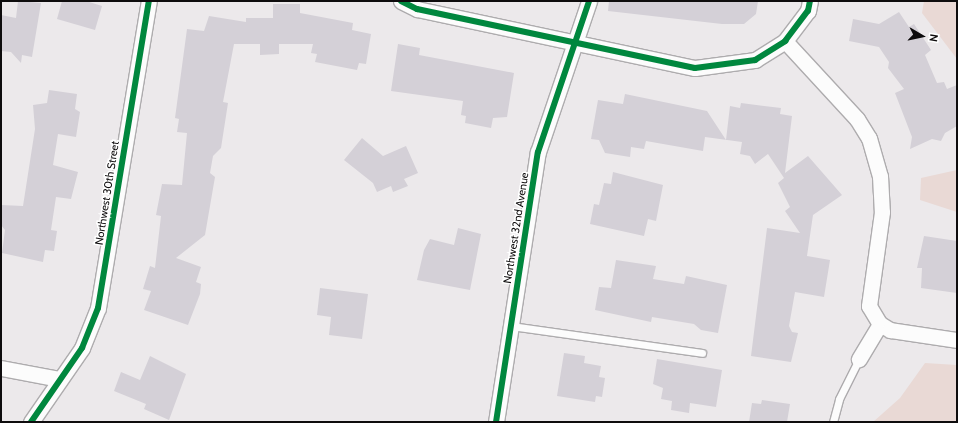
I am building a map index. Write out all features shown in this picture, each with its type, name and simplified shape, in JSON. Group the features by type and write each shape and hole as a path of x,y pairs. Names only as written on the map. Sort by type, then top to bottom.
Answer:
{"street":[{"name":"Northwest 30th Street","path":"31,422 82,348 98,308 149,1"},
{"path":"400,1 417,9 576,41 695,68 755,60 785,41 808,11 810,1"},
{"name":"Northwest 32nd Avenue","path":"496,422 538,152 589,1"},
{"path":"785,41 857,119 876,159 882,212 869,306 880,324 890,330 957,340"},
{"path":"859,359 880,324"},
{"path":"1,368 60,379"}],"lane":[{"path":"511,326 702,353"},
{"path":"833,422 839,398 859,359"}],"shaded area":[{"path":"924,1 957,1 957,59 922,13"},
{"path":"957,170 957,212 920,200 921,178"},
{"path":"925,363 957,365 957,422 873,422 900,398"}],"building":[{"path":"18,1 41,3 32,57 22,55 21,63 11,52 1,51 1,15 16,18"},
{"path":"62,1 86,1 102,6 95,30 57,19"},
{"path":"609,1 758,1 756,14 744,24 722,24 608,11"},
{"path":"273,4 300,4 300,13 353,23 352,30 371,34 366,64 359,63 357,70 315,62 317,54 311,53 313,44 279,44 279,54 260,55 260,44 234,44 223,102 228,103 221,148 213,156 210,173 215,177 205,235 176,258 201,267 196,282 201,284 200,294 188,325 144,310 151,291 143,289 150,266 155,268 161,216 156,215 162,184 182,185 187,133 177,132 179,119 175,118 187,29 204,31 209,16 246,22 246,18 273,18"},
{"path":"899,12 909,27 914,24 931,50 925,55 937,83 944,82 947,89 957,85 957,126 945,133 941,141 932,139 910,149 912,137 895,93 904,89 888,68 889,62 879,47 849,41 853,19 879,24"},
{"path":"398,44 420,48 419,55 514,73 507,117 493,118 491,128 465,123 466,116 461,115 463,101 391,91"},
{"path":"49,90 77,94 75,109 80,112 76,137 58,134 53,165 78,172 71,199 56,197 51,230 57,231 54,251 45,250 43,262 2,253 5,230 1,225 1,205 23,206 35,129 33,105 47,103"},
{"path":"625,94 707,111 726,140 705,137 703,151 646,141 644,149 631,147 630,157 605,153 599,140 591,139 598,100 623,104"},
{"path":"741,103 781,108 780,114 792,116 785,173 808,156 842,195 813,215 807,256 830,260 824,297 795,292 789,326 792,332 798,333 791,362 751,356 767,228 800,233 785,211 790,207 778,183 784,178 768,154 755,164 750,156 740,154 742,142 726,140 730,106 740,108"},
{"path":"362,138 383,156 406,146 418,173 404,179 408,186 393,192 391,186 377,192 373,183 344,160"},
{"path":"613,172 663,185 656,221 648,219 644,236 590,224 594,204 599,205 604,183 611,184"},
{"path":"458,228 481,234 470,290 417,280 424,250 430,239 454,245"},
{"path":"924,236 957,241 957,293 921,288 922,268 917,268"},
{"path":"616,260 656,266 653,279 684,284 686,276 727,285 718,333 701,330 694,324 652,317 651,322 595,310 599,287 611,288"},
{"path":"320,288 368,294 362,339 329,335 331,317 317,315"},
{"path":"564,353 585,356 584,363 601,366 599,377 605,378 602,397 596,396 595,402 557,396"},
{"path":"150,356 186,374 169,420 144,409 146,404 114,391 121,372 140,380"},
{"path":"657,359 722,370 716,407 690,403 689,413 671,410 672,401 661,399 663,388 653,384"},
{"path":"762,400 790,404 787,422 749,422 752,403 761,404"}],"cycle path":[{"path":"31,422 82,348 98,308 149,1"},
{"path":"401,1 417,9 695,68 755,60 785,41 808,11 810,1"},
{"path":"496,422 538,152 589,1"}]}
